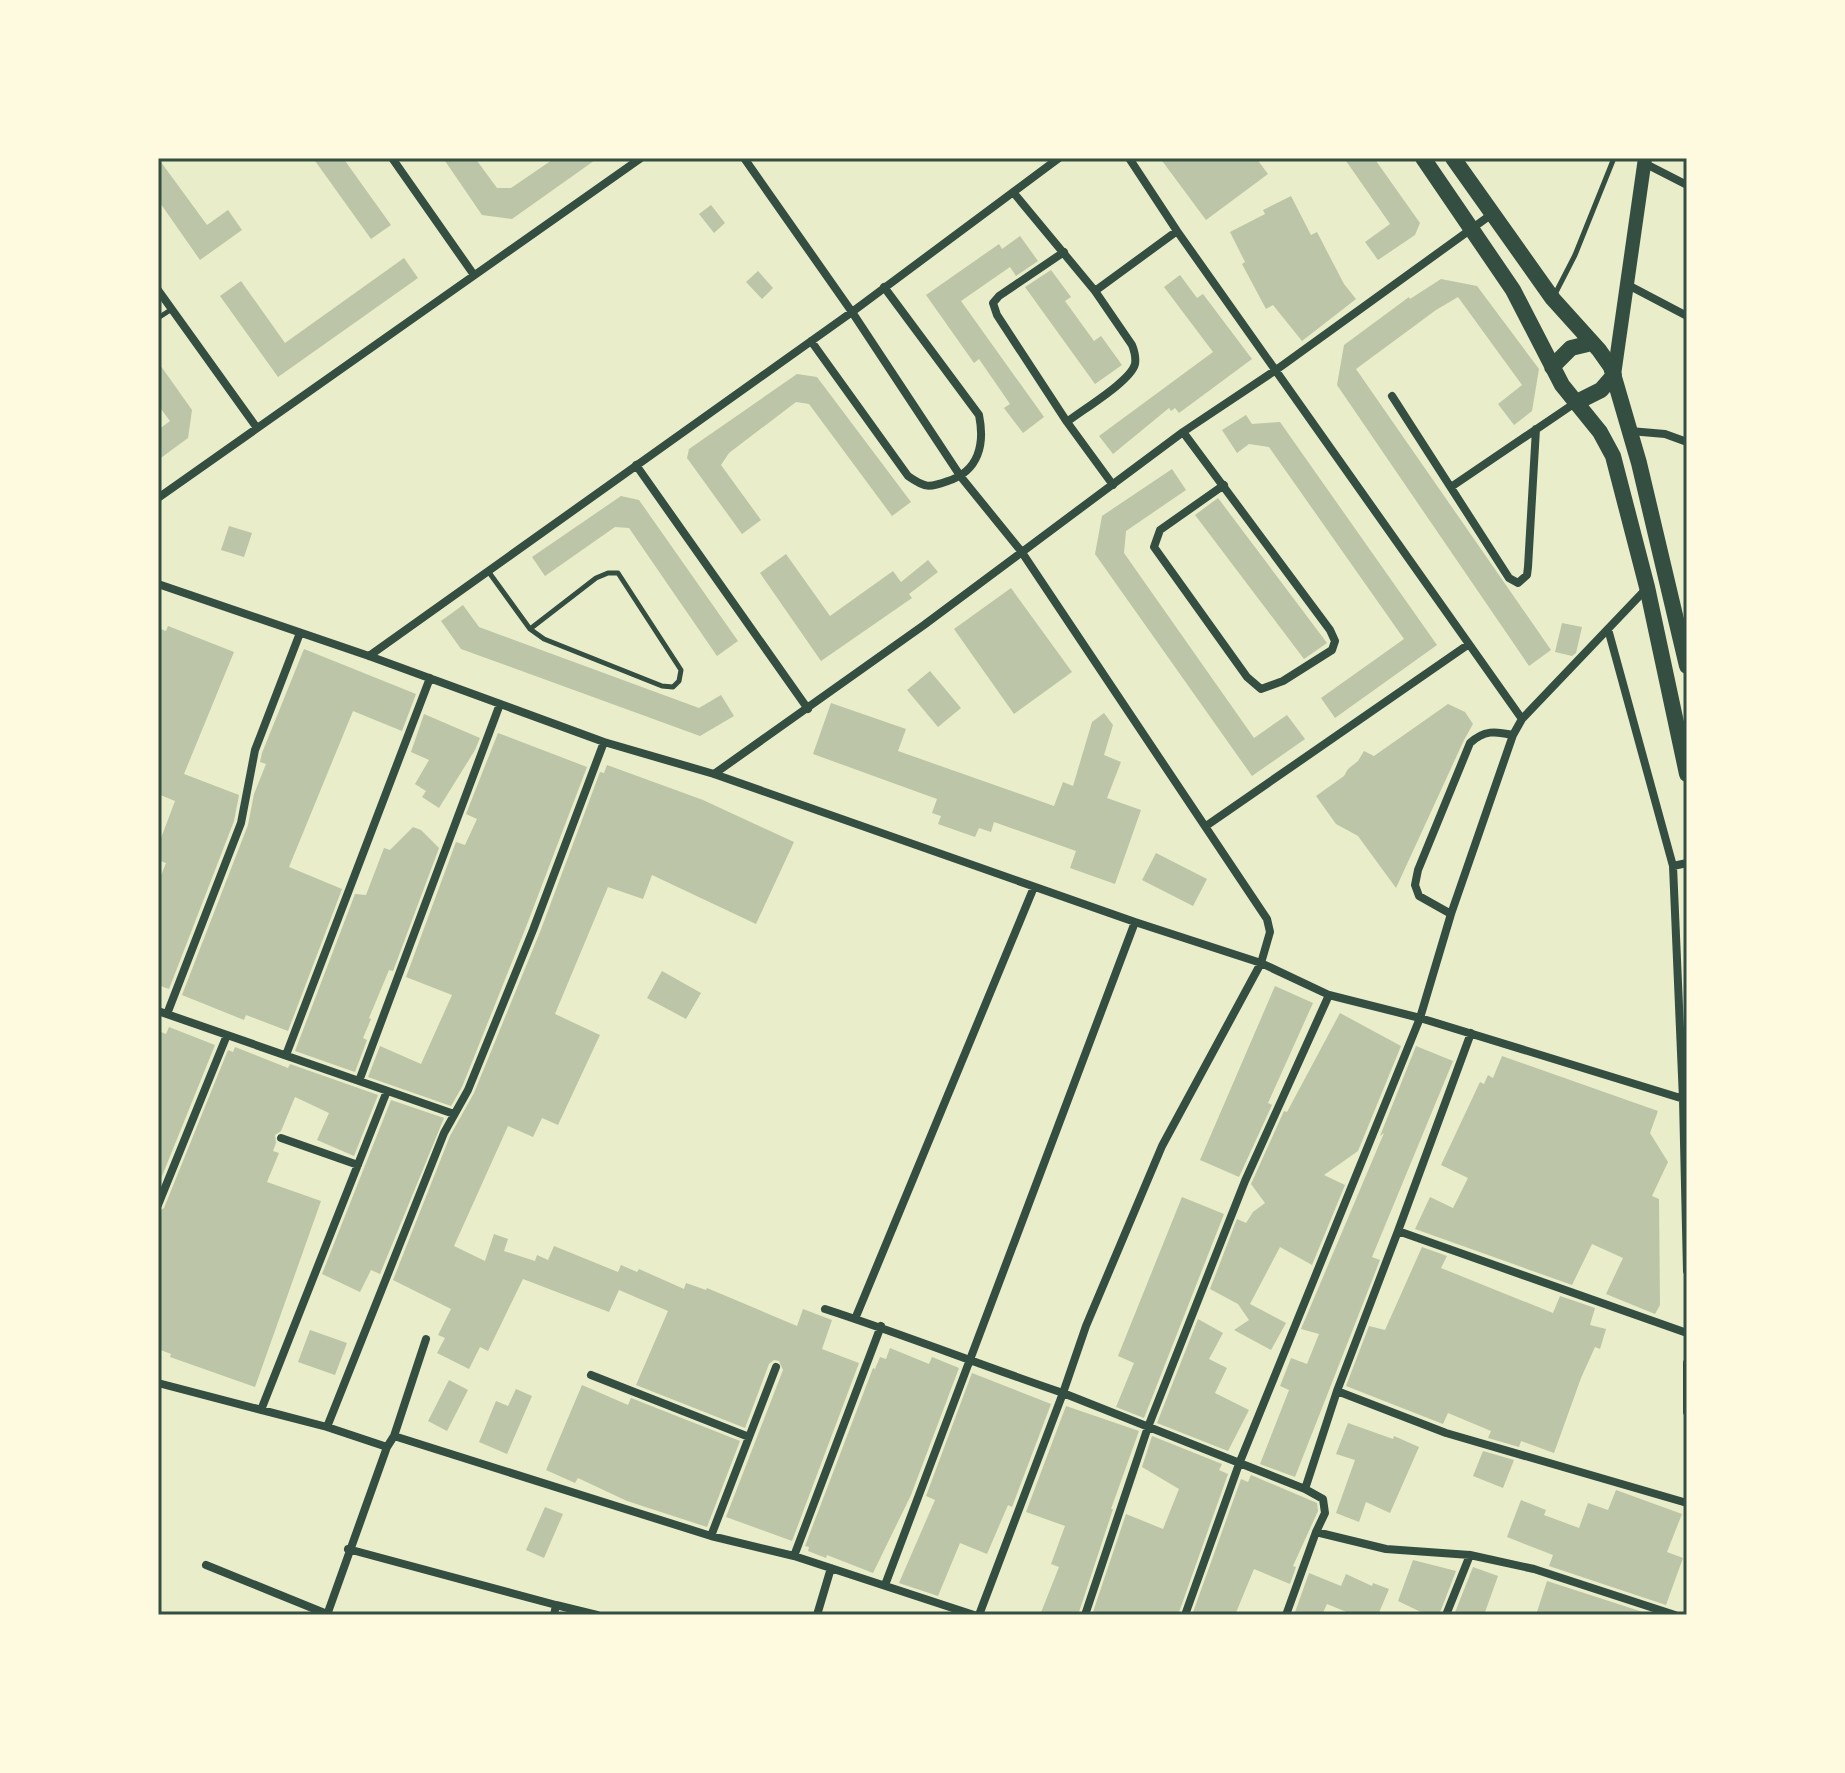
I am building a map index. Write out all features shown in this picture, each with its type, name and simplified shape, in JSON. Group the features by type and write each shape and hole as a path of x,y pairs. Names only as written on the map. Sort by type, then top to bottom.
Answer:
{"main road":[{"path":"1423,158 1473,228 1525,310 1552,367 1575,403 1600,432 1618,469 1687,774"},
{"path":"1453,158 1553,299 1605,358 1614,375 1680,609 1687,666"},
{"path":"1552,367 1571,348 1592,343"},
{"path":"1575,403 1593,395 1614,375"},
{"path":"1618,469 1639,463"}],"street":[{"path":"392,158 474,275"},
{"path":"158,498 641,158"},
{"path":"394,1436 711,1536 794,1556 977,1615 1086,1326 1162,1146 1261,963 1270,932 1267,919 1021,551 961,477 852,312 744,158"},
{"path":"369,656 852,312 1059,158"},
{"path":"1129,158 1177,231 1522,719"},
{"path":"1614,375 1644,161 1687,185"},
{"path":"1013,192 1095,291 1132,345 1135,364 1128,376 1067,422"},
{"path":"714,774 808,709 1183,432 1276,370 1492,214"},
{"path":"1095,291 1177,231"},
{"path":"1064,252 993,303 997,315 1067,422 1113,485"},
{"path":"1628,285 1687,316"},
{"path":"811,341 908,476 919,484 931,487 961,477 973,465 981,448 979,415 884,287"},
{"path":"158,290 257,428"},
{"path":"1392,396 1509,578 1518,583 1527,575 1528,567 1536,429"},
{"path":"1451,487 1575,403"},
{"path":"1630,431 1665,434 1687,442"},
{"path":"1183,432 1224,485 1330,630 1335,641 1332,650 1283,681 1261,689 1247,677 1154,547 1160,530 1224,485"},
{"path":"636,465 808,709"},
{"path":"158,584 369,656 604,742 714,774 1261,963 1329,995 1471,1033 1685,1100"},
{"path":"1185,1615 1239,1464 1420,1018 1451,914 1513,735 1522,719 1647,587"},
{"path":"1608,629 1673,866 1685,1100 1687,1271"},
{"path":"300,633 255,750 241,823 163,1012 454,1114"},
{"path":"1206,826 1469,644"},
{"path":"286,1055 430,678"},
{"path":"359,1081 500,704"},
{"path":"1451,914 1419,896 1415,885 1418,870 1470,743 1479,734 1489,731 1513,735"},
{"path":"327,1427 421,1189 468,1090 528,945 604,742"},
{"path":"1673,866 1687,863"},
{"path":"855,1319 1034,887"},
{"path":"885,1585 1135,922"},
{"path":"1085,1615 1148,1427 1245,1181 1329,995"},
{"path":"1305,1489 1337,1391 1471,1033"},
{"path":"158,1205 227,1035"},
{"path":"261,1410 387,1091"},
{"path":"281,1138 358,1165"},
{"path":"1398,1231 1687,1333"},
{"path":"825,1309 881,1326 971,1362 1063,1393 1305,1489 1323,1499 1325,1513 1286,1615"},
{"path":"794,1556 881,1326"},
{"path":"206,1565 327,1614 348,1549 394,1436 426,1339"},
{"path":"1687,1363 1687,1412"},
{"path":"711,1536 776,1367"},
{"path":"591,1375 749,1437"},
{"path":"158,1383 327,1427 387,1447"},
{"path":"1337,1391 1446,1433 1687,1503"},
{"path":"1316,1532 1386,1549 1470,1555 1534,1569 1675,1615"},
{"path":"348,1549 555,1610 597,1615"},
{"path":"1446,1615 1470,1555"},
{"path":"817,1615 831,1568"}],"lane":[{"path":"1553,299 1581,241 1614,158"},
{"path":"158,318 172,309"},
{"path":"488,571 530,629 560,647 662,686 673,687 679,681 681,670 618,573 596,578 530,629"}],"building":[{"path":"158,158 207,225 228,210 242,230 200,260 158,200"},
{"path":"313,158 343,158 391,225 371,239"},
{"path":"443,158 475,158 497,188 511,188 555,158 598,158 512,219 482,215"},
{"path":"1160,158 1256,158 1268,174 1206,220"},
{"path":"1344,158 1374,158 1420,223 1415,235 1378,260 1365,242 1390,224"},
{"path":"1291,196 1311,235 1317,232 1344,284 1356,299 1302,341 1273,305 1266,309 1242,264 1245,262 1230,232"},
{"path":"711,205 725,223 714,233 699,214"},
{"path":"1020,236 1038,261 1016,276 1010,267 961,301 1044,417 1023,433 1004,408 1010,404 979,359 974,363 926,295 999,244 1002,249"},
{"path":"404,258 418,278 278,377 220,296 241,281 285,343"},
{"path":"1051,270 1071,297 1065,301 1094,341 1101,336 1122,365 1095,384 1025,287"},
{"path":"758,271 773,288 762,299 746,282"},
{"path":"1180,275 1197,298 1203,294 1252,359 1179,413 1175,408 1171,411 1169,408 1113,454 1099,436 1213,352 1164,287"},
{"path":"1441,279 1477,286 1539,369 1532,411 1514,425 1498,404 1522,385 1458,297 1356,369 1551,650 1529,666 1337,385 1344,345 1409,297"},
{"path":"158,362 192,410 188,438 158,460 158,430 170,421 158,405"},
{"path":"797,374 817,377 911,502 892,516 809,404 796,402 729,453 721,465 761,520 742,534 687,458 689,449"},
{"path":"1246,415 1252,424 1280,422 1437,645 1335,718 1321,698 1404,639 1269,447 1249,444 1237,453 1222,430"},
{"path":"1172,469 1186,490 1126,531 1124,553 1254,738 1287,715 1305,739 1252,776 1095,554 1102,516"},
{"path":"621,496 639,500 738,641 717,656 629,528 615,527 545,576 532,557"},
{"path":"1218,498 1327,643 1304,659 1195,515"},
{"path":"229,526 252,533 244,557 221,550"},
{"path":"786,554 830,616 893,571 901,582 928,560 938,572 909,594 912,598 821,661 760,573"},
{"path":"1011,588 1072,672 1014,714 954,629"},
{"path":"463,605 479,627 699,708 721,695 734,716 700,736 461,649 441,621"},
{"path":"1562,623 1582,627 1576,653 1572,656 1555,652"},
{"path":"168,626 234,652 184,774 239,795 234,821 169,989 158,985 158,883 166,863 158,860 158,846 175,801 158,794 158,628 166,631"},
{"path":"304,649 416,694 402,731 353,711 289,867 342,889 288,1031 246,1015 244,1020 182,995 248,825 254,794 266,764 260,762 262,753"},
{"path":"930,671 961,708 938,727 907,690"},
{"path":"831,703 906,729 898,751 1054,806 1063,782 1073,786 1092,722 1104,713 1113,725 1104,755 1121,762 1107,798 1141,810 1115,884 1070,868 1076,851 994,822 991,832 979,828 975,837 938,824 941,816 932,813 937,799 813,754"},
{"path":"1448,704 1465,712 1473,724 1396,888 1358,836 1336,824 1316,796 1344,776 1364,751 1374,756"},
{"path":"424,714 480,738 439,808 422,797 426,791 415,784 429,760 411,752"},
{"path":"498,733 587,767 462,1087 451,1106 368,1077 380,1046 421,1064 452,995 406,977 456,842 465,845 477,819 466,814"},
{"path":"607,765 703,800 794,842 756,924 652,875 643,899 608,887 555,1014 600,1035 558,1125 542,1118 533,1137 508,1126 454,1246 485,1261 494,1234 508,1239 504,1251 535,1261 537,1255 548,1260 554,1246 618,1272 621,1265 637,1272 639,1269 684,1289 686,1283 707,1288 797,1326 803,1309 832,1320 822,1349 859,1363 792,1541 726,1517 783,1370 779,1361 769,1364 745,1428 636,1385 668,1311 619,1290 609,1312 523,1279 488,1351 480,1347 469,1369 437,1353 445,1338 438,1335 451,1309 393,1280 450,1136 474,1093 540,932 600,772 604,773"},
{"path":"413,827 421,830 439,848 393,971 389,970 369,1018 363,1038 367,1040 355,1072 295,1051 355,894 366,895 384,848 390,850"},
{"path":"1156,853 1207,879 1193,906 1142,880"},
{"path":"662,971 701,993 686,1019 647,998"},
{"path":"1275,986 1313,1003 1239,1177 1200,1160"},
{"path":"1340,1013 1401,1046 1358,1151 1324,1175 1345,1185 1312,1265 1280,1247 1250,1304 1286,1323 1271,1350 1234,1330 1249,1320 1238,1304 1210,1289 1237,1219 1246,1223 1253,1212 1265,1203 1251,1184 1284,1111 1287,1112"},
{"path":"169,1027 215,1045 158,1186 158,1031 166,1034"},
{"path":"1416,1046 1453,1061 1372,1257 1380,1260 1295,1477 1260,1464 1289,1390 1280,1386 1291,1358 1307,1364 1319,1334 1301,1329 1384,1133 1380,1136"},
{"path":"235,1047 288,1068 290,1064 378,1095 354,1156 317,1140 329,1113 295,1097 281,1131 275,1135 273,1151 279,1153 267,1182 321,1201 255,1387 170,1357 171,1354 158,1349 158,1212 164,1208 228,1050 233,1052"},
{"path":"1502,1056 1658,1111 1650,1133 1668,1162 1652,1196 1659,1199 1660,1305 1655,1314 1606,1294 1623,1258 1592,1244 1572,1285 1415,1229 1430,1197 1453,1208 1468,1178 1441,1165 1480,1082 1484,1084 1488,1075 1493,1078"},
{"path":"391,1100 444,1118 380,1274 371,1270 360,1292 322,1274"},
{"path":"1182,1197 1224,1214 1144,1418 1116,1407 1134,1363 1118,1356"},
{"path":"1422,1247 1447,1256 1441,1268 1553,1313 1560,1296 1595,1308 1590,1325 1606,1329 1600,1349 1595,1347 1581,1378 1554,1453 1521,1441 1519,1447 1488,1438 1491,1431 1448,1413 1443,1424 1346,1386 1369,1326 1385,1330"},
{"path":"1198,1319 1223,1333 1209,1359 1227,1368 1215,1393 1249,1410 1228,1451 1157,1423"},
{"path":"310,1330 347,1343 335,1375 298,1362"},
{"path":"890,1348 929,1364 932,1357 959,1368 911,1495 873,1573 808,1551 809,1547 805,1546 873,1368 880,1357 886,1359"},
{"path":"972,1373 1051,1404 1012,1507 1008,1505 987,1554 960,1543 938,1596 899,1583 935,1500 926,1496"},
{"path":"449,1380 468,1390 447,1431 428,1421"},
{"path":"582,1385 628,1405 631,1398 740,1441 707,1527 627,1501 578,1478 575,1483 546,1470"},
{"path":"516,1389 532,1396 507,1454 479,1442 496,1401 508,1406"},
{"path":"1066,1406 1139,1431 1078,1615 1040,1615 1059,1567 1051,1564 1065,1526 1026,1512"},
{"path":"1348,1423 1393,1439 1394,1436 1419,1447 1390,1513 1366,1502 1359,1522 1336,1513 1355,1460 1336,1454"},
{"path":"1152,1436 1222,1464 1219,1470 1228,1474 1178,1615 1092,1615 1126,1514 1163,1529 1179,1489 1142,1467"},
{"path":"1483,1451 1514,1460 1503,1488 1473,1476"},
{"path":"1251,1475 1317,1503 1318,1511 1293,1566 1296,1567 1290,1584 1254,1569 1235,1615 1192,1615 1241,1479 1248,1482"},
{"path":"1616,1490 1682,1514 1667,1552 1683,1558 1666,1605 1549,1566 1553,1555 1507,1537 1521,1500 1546,1510 1544,1515 1579,1528 1588,1503 1608,1510"},
{"path":"545,1507 563,1514 544,1558 526,1550"},
{"path":"1413,1560 1456,1571 1439,1615 1427,1615 1398,1601"},
{"path":"1473,1567 1498,1576 1484,1615 1454,1615"},
{"path":"1309,1573 1341,1586 1346,1574 1372,1586 1373,1583 1389,1589 1378,1615 1354,1615 1327,1604 1322,1615 1294,1615"},
{"path":"1547,1581 1652,1615 1536,1615"}]}
